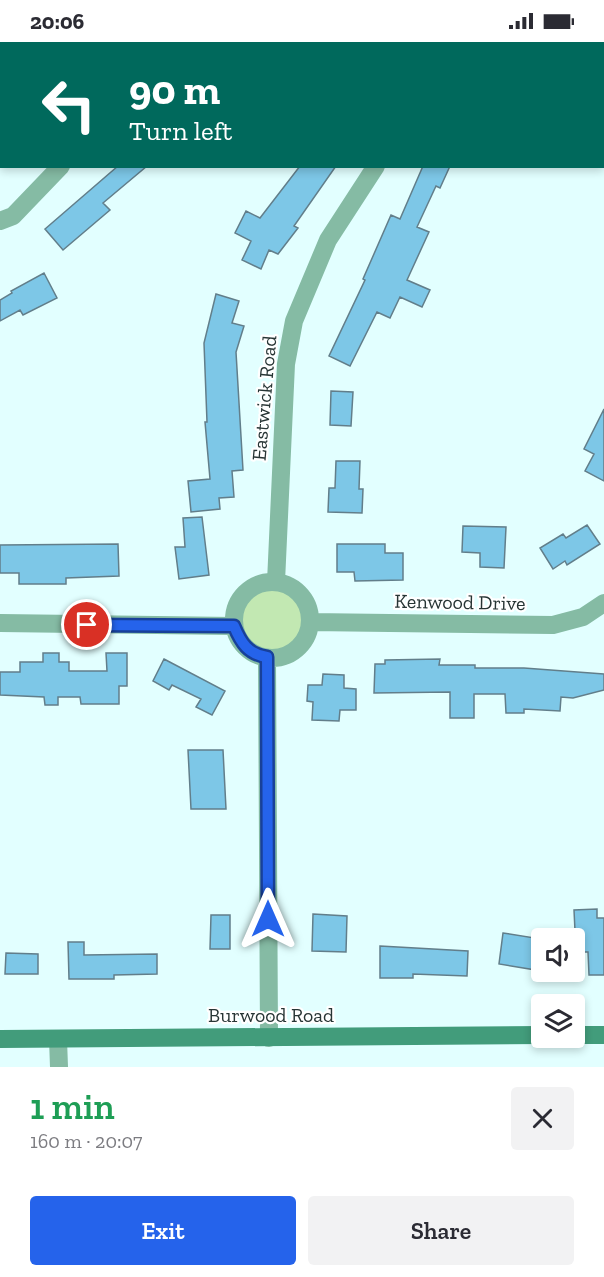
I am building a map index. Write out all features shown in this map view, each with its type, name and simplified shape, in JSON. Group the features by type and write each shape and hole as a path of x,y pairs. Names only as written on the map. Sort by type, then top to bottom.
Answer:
{"street":[{"path":"0,221 13,216 59,168"},
{"name":"Eastwick Road","path":"276,582 286,364 294,321 328,240 375,168"},
{"path":"276,582 298,591 309,609 310,622 306,638 299,648 291,654 267,657 247,649 240,642 234,626 234,609 247,590 260,583 276,582"},
{"name":"Kenwood Drive","path":"310,622 553,625 583,617 604,603"},
{"path":"0,623 234,626"},
{"path":"267,657 269,1038"},
{"name":"Burwood Road","path":"0,1039 531,1035"},
{"path":"585,1035 604,1035"},
{"path":"58,1039 59,1067"}],"green space":[{"path":"276,588 287,593 301,606 303,622 288,650 259,649 248,642 244,635 241,627 243,610 246,603 258,591"}],"building":[{"path":"116,168 145,168 103,203 110,210 63,250 45,229"},
{"path":"298,168 335,168 294,226 298,228 278,254 269,250 261,269 242,260 251,241 235,233 246,211 260,218"},
{"path":"422,168 449,168 440,188 436,186 417,227 429,232 407,280 430,290 422,307 400,297 390,318 377,312 350,366 329,356 365,280 363,279 391,215 400,219"},
{"path":"44,273 57,298 23,315 20,310 0,321 0,300 12,293 11,291"},
{"path":"216,294 239,301 232,323 244,326 236,352 243,470 232,471 234,497 219,498 220,509 191,512 188,481 210,479 205,422 207,422 204,343"},
{"path":"331,391 353,392 351,426 330,425"},
{"path":"604,409 604,481 585,471 594,454 584,449"},
{"path":"336,461 360,461 359,489 363,489 362,513 328,512 329,488 335,488"},
{"path":"202,517 209,575 179,579 175,547 185,547 183,518"},
{"path":"587,525 600,544 567,565 565,561 553,569 540,548 563,534 566,538"},
{"path":"463,526 506,527 504,568 480,567 480,553 462,552"},
{"path":"118,544 119,576 66,578 66,584 19,584 19,573 0,573 0,545"},
{"path":"337,544 385,544 385,553 403,553 403,580 355,581 354,572 337,572"},
{"path":"43,653 59,653 59,662 69,662 69,671 107,671 106,653 127,653 127,686 119,686 119,704 81,704 80,697 58,697 58,705 45,705 44,697 0,695 0,672 20,672 20,662 43,662"},
{"path":"164,659 225,691 212,715 196,707 201,699 172,685 169,690 153,681"},
{"path":"440,659 439,665 475,665 475,668 524,668 604,674 604,690 573,698 561,697 560,711 524,709 524,713 506,713 505,694 474,694 474,718 450,718 450,692 374,693 375,664 385,664 385,660"},
{"path":"323,674 344,675 344,688 356,689 356,710 340,710 339,721 312,720 313,702 307,701 308,685 322,685"},
{"path":"188,750 223,750 226,809 191,809"},
{"path":"597,909 597,918 604,918 604,975 589,975 588,952 585,952 585,928 575,928 574,910"},
{"path":"313,914 347,916 346,952 312,951"},
{"path":"211,915 230,915 230,949 210,949"},
{"path":"503,933 531,937 531,969 499,964"},
{"path":"68,942 84,942 84,955 157,954 157,974 114,975 114,979 69,979"},
{"path":"380,946 468,951 467,976 413,974 413,978 380,978"},
{"path":"6,953 38,954 38,974 5,974"}],"route":[{"path":"87,625 234,626 240,642 247,649 258,656 267,657 268,919"}]}
